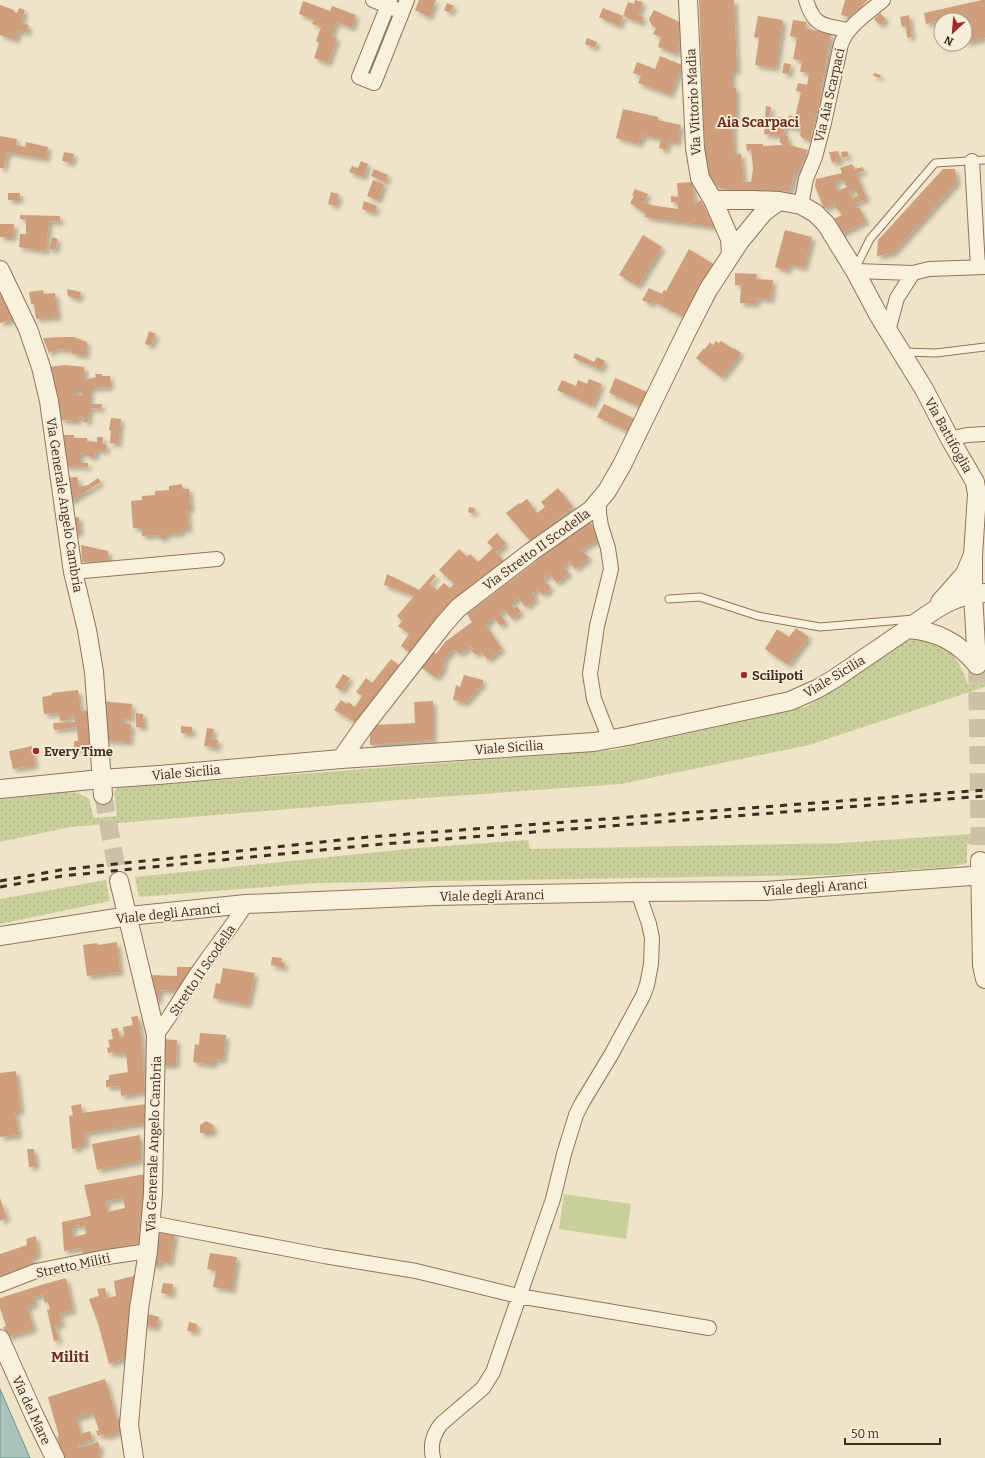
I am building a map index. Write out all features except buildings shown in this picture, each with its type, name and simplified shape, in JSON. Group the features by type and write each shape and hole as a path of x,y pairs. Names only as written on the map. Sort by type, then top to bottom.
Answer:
{"street":[{"path":"373,0 405,6 374,83 359,77 388,3"},
{"name":"Via Vittorio Madia","path":"688,0 697,166 700,178 713,200 730,239 731,254"},
{"path":"806,0 810,13 814,19 821,24 848,30"},
{"name":"Via Aia Scarpaci","path":"801,205 806,179 815,157 824,123 840,44 848,30 883,0"},
{"path":"855,271 913,273 929,269 981,267 978,160"},
{"path":"713,200 779,201 801,205"},
{"name":"Via Stretto II Scodella","path":"342,759 365,725 458,608 531,552 591,510 607,491 622,465 708,290 744,236 764,212 779,201"},
{"name":"Via Battifoglia","path":"801,205 815,213 826,224 855,271 888,331 924,389 950,439 975,482 977,494 979,649"},
{"name":"Via Generale Angelo Cambria","path":"0,270 28,329 41,367 49,401 73,572 87,630 94,672 102,787"},
{"path":"888,331 897,298 913,273"},
{"path":"950,439 968,435 985,434"},
{"path":"599,501 598,513 608,548 612,569 597,626 590,674 594,699 610,740"},
{"path":"926,615 964,574 977,555"},
{"path":"73,572 217,559"},
{"name":"Viale Sicilia","path":"0,789 102,787 159,775 342,759 610,740 790,701 817,689 926,615 961,597 979,593"},
{"path":"907,629 934,633 946,638 968,654 979,649"},
{"path":"982,870 982,965 985,979"},
{"name":"Viale degli Aranci","path":"0,936 128,916 246,904 434,896 766,891 982,870"},
{"name":"Via Generale Angelo Cambria","path":"119,881 156,1035 154,1194 148,1251 139,1309 129,1425 134,1458"},
{"path":"433,1458 431,1444 436,1431 441,1424 482,1388 493,1372 552,1199 576,1115 611,1055 643,996 647,985 651,964 652,938 649,924 638,892"},
{"name":"Stretto II Scodella","path":"156,1035 167,1022 199,969 234,924 246,904"},
{"path":"151,1222 324,1256 416,1271 518,1296 709,1328"},
{"name":"Stretto Militi","path":"0,1285 36,1271 101,1258 148,1251"},
{"name":"Via del Mare","path":"0,1339 55,1458"}],"lane":[{"path":"855,271 870,239 935,163 978,160"},
{"path":"901,352 936,353 985,347"},
{"path":"669,599 700,597 758,616 820,627 926,615"}],"green space":[{"path":"920,638 939,645 951,654 960,666 968,684 985,678 985,687 809,745 621,784 411,799 70,827 0,842 0,799 67,792 78,793 89,799 94,818 117,816 114,792 117,788 613,750 798,709 810,705 906,640"},
{"path":"985,833 985,842 967,844 967,863 950,867 832,875 317,883 139,897 135,877 418,848 528,840 530,849 842,843"},
{"path":"106,880 110,901 0,924 0,899"},
{"path":"564,1194 631,1204 626,1239 559,1229"}],"water":[{"path":"0,1389 30,1458 0,1458"}],"tunnel":[{"path":"977,665 980,861"},
{"path":"103,795 119,881"}],"railway":[{"path":"0,881 60,870 369,837 985,790"},
{"path":"0,887 62,876 371,845 985,796"}],"place":[{"name":"Scilipoti","path":"744,675"},
{"name":"Every Time","path":"36,751"}],"district":[{"name":"Aia Scarpaci","path":"758,122"},
{"name":"Militi","path":"70,1357"}]}
